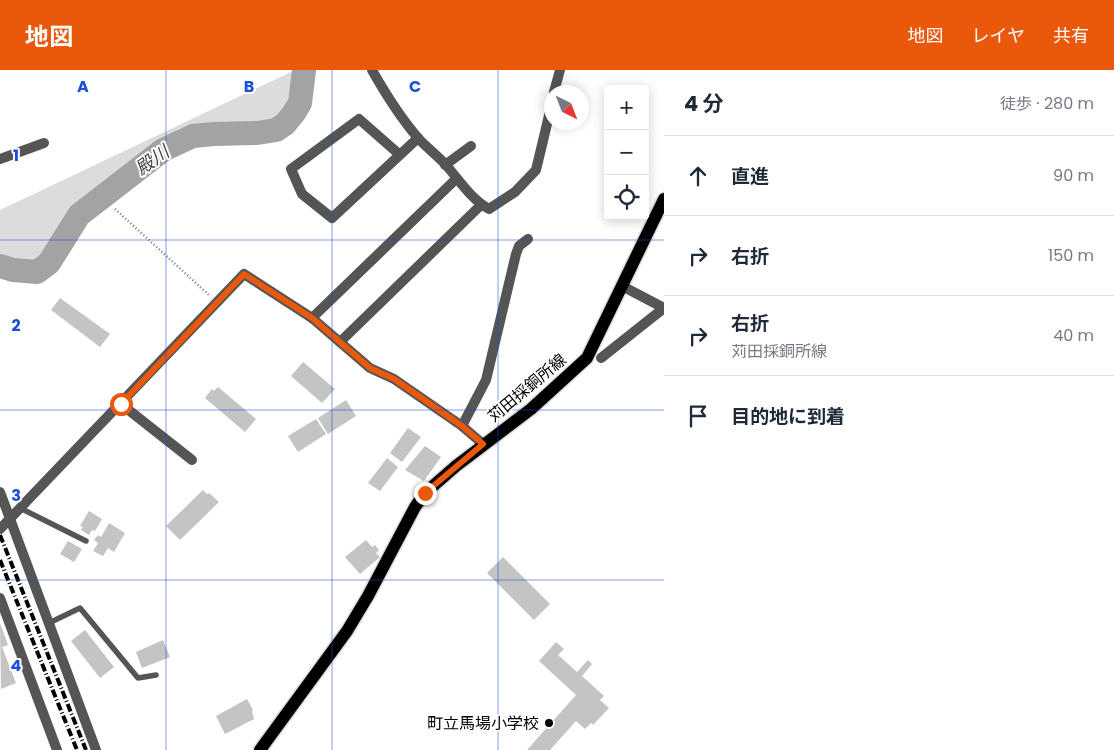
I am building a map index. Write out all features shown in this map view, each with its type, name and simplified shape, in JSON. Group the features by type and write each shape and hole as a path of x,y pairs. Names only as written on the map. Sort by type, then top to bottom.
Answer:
{"main road":[{"name":"苅田採銅所線","path":"260,750 347,631 376,581 415,506 425,493 483,444 531,409 587,358 664,199"}],"street":[{"path":"372,70 386,95 418,138 446,164 456,179 481,205 489,209 515,192 536,170 546,130"},
{"path":"556,85 560,70"},
{"path":"400,155 359,119 291,169 302,194 332,218 400,155 418,138"},
{"path":"0,160 44,143"},
{"path":"446,164 471,146"},
{"path":"312,318 456,179"},
{"path":"340,342 481,205"},
{"path":"462,426 483,389 516,254 519,246 528,238"},
{"path":"0,529 244,274 312,318 370,368 394,379 462,426 483,444"},
{"path":"601,358 664,308 622,286"},
{"path":"121,404 192,460"},
{"path":"0,492 96,750"},
{"path":"1,603 57,750"}],"lane":[{"path":"20,508 86,541"},
{"path":"49,623 80,608 138,678 156,675"}],"path":[{"path":"115,209 218,303"}],"shaded area":[{"path":"295,70 300,70 292,106 289,113 280,122 266,127 215,127 171,137 153,148 82,207 68,222 37,266 27,266 0,259 0,210"}],"building":[{"path":"60,298 110,334 100,347 51,310"},
{"path":"303,362 335,389 322,403 291,376"},
{"path":"218,387 256,419 245,432 205,398 212,389 214,391"},
{"path":"346,400 356,416 328,434 318,418"},
{"path":"316,419 326,434 298,452 288,436"},
{"path":"408,428 421,437 402,462 390,453"},
{"path":"425,446 441,457 424,481 405,470"},
{"path":"387,458 398,467 380,491 368,483"},
{"path":"203,490 219,502 180,540 166,526"},
{"path":"89,511 102,519 95,531 92,530 89,535 81,530 83,527 80,526"},
{"path":"109,523 125,533 114,552 108,548 103,556 93,551 98,543 94,540 98,535 101,537"},
{"path":"366,540 372,547 375,545 379,550 376,553 380,557 360,574 345,557"},
{"path":"68,541 82,549 74,562 60,554"},
{"path":"503,557 550,604 534,620 487,573"},
{"path":"0,623 8,645 2,647 16,683 1,689"},
{"path":"85,630 114,667 100,678 71,641"},
{"path":"163,640 170,657 142,668 136,652"},
{"path":"556,642 564,649 558,655 577,672 588,660 592,664 582,676 604,696 600,700 609,708 593,725 591,723 585,729 576,721 550,750 527,750 576,695 539,661"},
{"path":"247,699 253,710 254,719 225,734 216,716"}],"waterway":[{"name":"殿川","path":"0,266 13,270 37,272 49,263 79,215 163,150 193,136 257,133 276,130 285,124 300,103 304,70"}],"railway":[{"path":"0,535 86,750"},
{"path":"0,560 77,750"}],"place":[{"name":"町立馬場小学校","path":"549,723"}],"route":[{"path":"121,404 244,274 312,318 370,368 394,379 462,426 483,444 425,493"}]}
